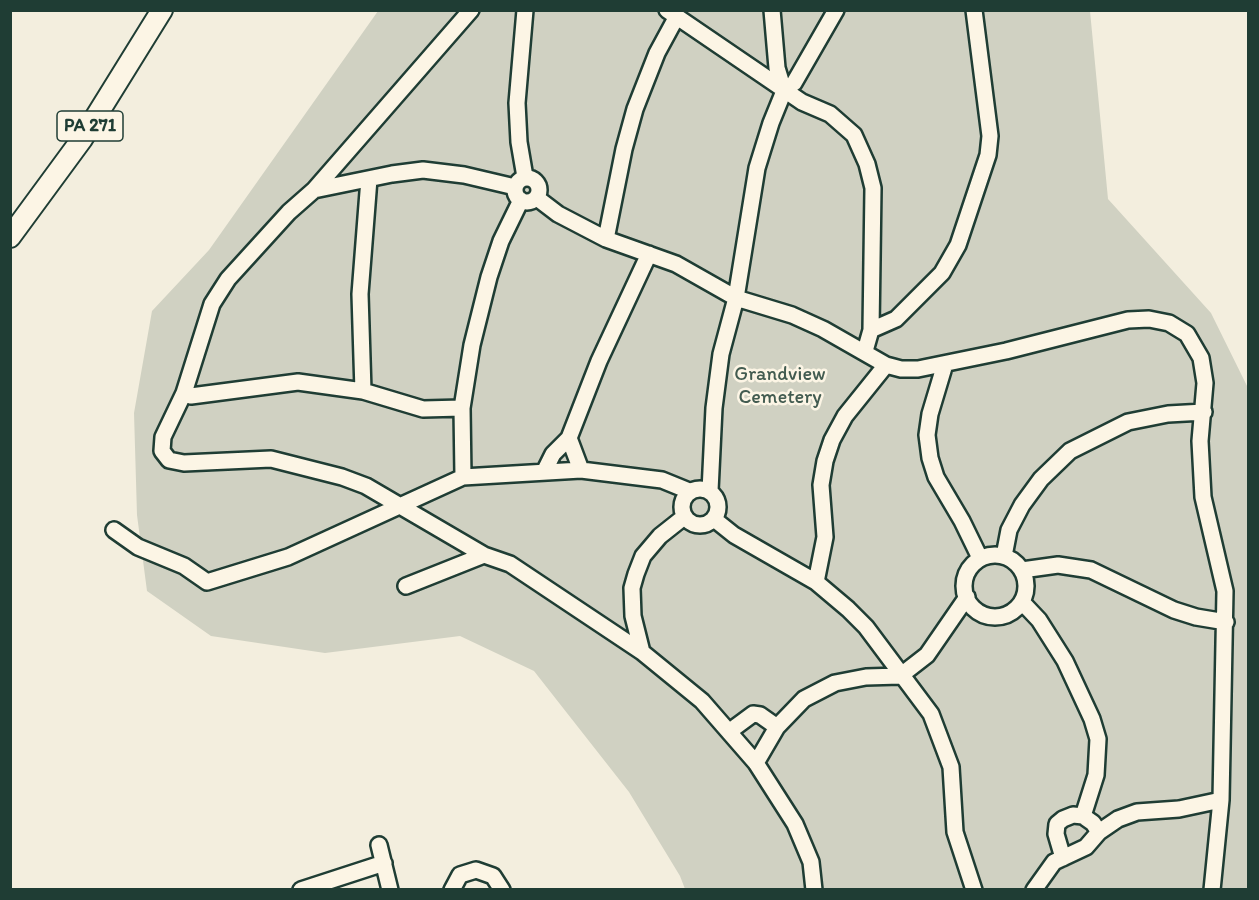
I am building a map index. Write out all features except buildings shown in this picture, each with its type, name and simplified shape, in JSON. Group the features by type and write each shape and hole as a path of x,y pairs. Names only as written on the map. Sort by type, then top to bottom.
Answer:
{"main road":[{"name":"PA 271","path":"10,237 82,139 162,10"}],"street":[{"path":"471,10 314,190 228,279 212,304 184,393 163,437 162,451 169,460 206,464 240,459 271,459 342,477 366,486 484,555 510,564 642,652 702,701 756,762 795,824 811,862 814,890"},
{"path":"463,477 462,408 472,345 489,277 520,188 518,103 525,10"},
{"path":"772,10 777,68 784,91"},
{"path":"710,491 699,488 689,491 683,499 681,508 684,517 699,526 714,519 719,504 710,491 716,386 721,354 735,298 757,168 784,91 794,83 836,10"},
{"path":"871,330 896,319 942,273 958,245 988,155 990,136 974,10"},
{"path":"606,239 624,149 635,109 671,14 763,73 784,91 830,114 854,135 867,164 873,188 871,330 865,351"},
{"path":"314,190 423,170 464,175 520,188"},
{"path":"533,178 538,183 540,191 537,198 526,202 520,188 533,178"},
{"path":"363,391 360,294 369,179"},
{"path":"537,198 558,214 606,239 676,264 735,298 792,315 865,351 886,365 918,369 945,364 1128,320 1149,319 1169,323 1187,334 1201,358 1205,383 1200,441 1203,497 1225,591 1221,800 1212,890"},
{"path":"545,470 553,454 569,438 599,361 649,254"},
{"path":"945,364 930,414 927,435 930,458 936,477 962,521 980,558"},
{"path":"816,582 825,537 821,485 825,461 832,440 845,416 886,365"},
{"path":"184,393 191,396 298,382 363,391 423,409 462,408"},
{"path":"1004,556 1010,530 1022,506 1041,480 1070,451 1128,422 1168,414 1204,412"},
{"path":"569,438 581,470"},
{"path":"114,530 138,548 184,566 207,582 288,557 463,477 545,470 581,470 662,480 689,491"},
{"path":"642,652 633,616 632,588 636,574 643,556 660,536 684,517"},
{"path":"714,519 734,535 816,582 866,627 900,676 931,714 951,767 955,832 974,890"},
{"path":"406,586 484,555"},
{"path":"993,555 1004,556 1022,570 1026,582 1022,602 1006,615 996,617 976,610 967,597 965,583 967,573 980,558 993,555"},
{"path":"1022,570 1058,565 1091,570 1174,610 1197,618 1226,622"},
{"path":"756,762 777,727 804,699 835,683 866,677 900,676 927,655 967,597"},
{"path":"1022,602 1046,630 1065,661 1092,719 1098,739 1096,775 1083,816"},
{"path":"730,731 753,714 760,715 777,727"},
{"path":"1034,890 1054,862 1086,848 1099,832 1118,819 1137,812 1179,809 1221,800"},
{"path":"1063,858 1057,845 1057,824 1073,815 1083,816 1094,823 1099,832"},
{"path":"379,845 390,890"},
{"path":"310,888 384,863"},
{"path":"452,890 460,875 476,870 493,876 502,890"}],"green space":[{"name":"Grandview Cemetery","path":"378,11 1090,11 1108,199 1211,313 1248,388 1248,889 685,889 680,876 629,792 534,671 460,636 325,653 211,636 147,591 137,515 134,413 152,311 209,250"}]}
